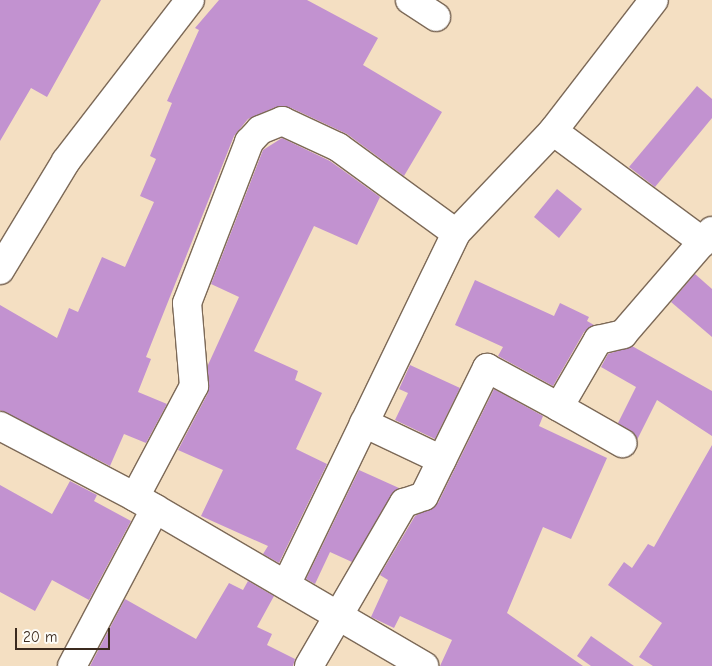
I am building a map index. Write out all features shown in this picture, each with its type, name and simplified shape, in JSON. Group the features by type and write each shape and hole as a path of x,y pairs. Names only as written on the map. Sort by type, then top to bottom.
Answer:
{"street":[{"path":"0,270 66,161 190,0"},
{"path":"410,0 436,17"},
{"path":"286,585 456,233 553,131 654,0"},
{"path":"72,666 145,503 194,386 186,303 249,142 260,130 282,121 338,147 456,233"},
{"path":"553,131 708,236 623,334 598,340 559,407"},
{"path":"309,666 342,615 404,503 424,496 487,368 622,444"},
{"path":"364,423 442,460"},
{"path":"0,426 145,503 286,585 342,615 424,666"}],"building":[{"path":"0,0 101,0 47,97 31,88 0,141"},
{"path":"219,0 307,0 378,38 363,65 442,112 404,176 347,134 289,107 276,107 248,119 234,136 146,357 151,359 138,392 167,404 146,443 124,434 110,466 0,410 0,305 57,338 69,308 78,312 102,257 125,267 154,202 140,196 156,159 150,156 172,103 167,101 199,30 195,28"},
{"path":"697,86 712,99 712,118 655,187 629,167"},
{"path":"282,138 330,161 380,197 357,245 314,226 254,351 298,371 295,380 322,393 296,449 327,464 279,563 263,554 268,546 201,516 223,470 178,450 208,393 208,365 239,297 211,284 263,150"},
{"path":"557,189 582,209 559,238 534,217"},
{"path":"695,274 712,289 712,337 671,302"},
{"path":"475,280 554,316 560,303 589,317 587,321 594,325 584,332 553,386 498,356 503,347 455,325"},
{"path":"632,346 712,391 712,436 657,400 637,440 618,423 636,387 601,367 608,354"},
{"path":"410,365 460,388 435,439 395,420 408,393 399,389"},
{"path":"494,389 543,416 539,426 607,458 571,539 543,527 507,613 583,666 440,666 452,640 400,616 394,628 371,617 388,580 380,575 415,516 438,503"},
{"path":"712,445 712,666 653,666 639,657 662,623 608,585 624,562 632,568 648,544 654,547"},
{"path":"359,470 399,488 352,562 330,552 315,584 306,579"},
{"path":"70,481 97,495 94,501 131,521 89,600 52,580 35,611 0,592 0,485 52,514"},
{"path":"248,581 274,596 257,627 272,634 267,645 295,659 293,666 90,666 125,599 196,639 229,583 243,590"},
{"path":"591,636 634,666 591,666 577,656"}]}
